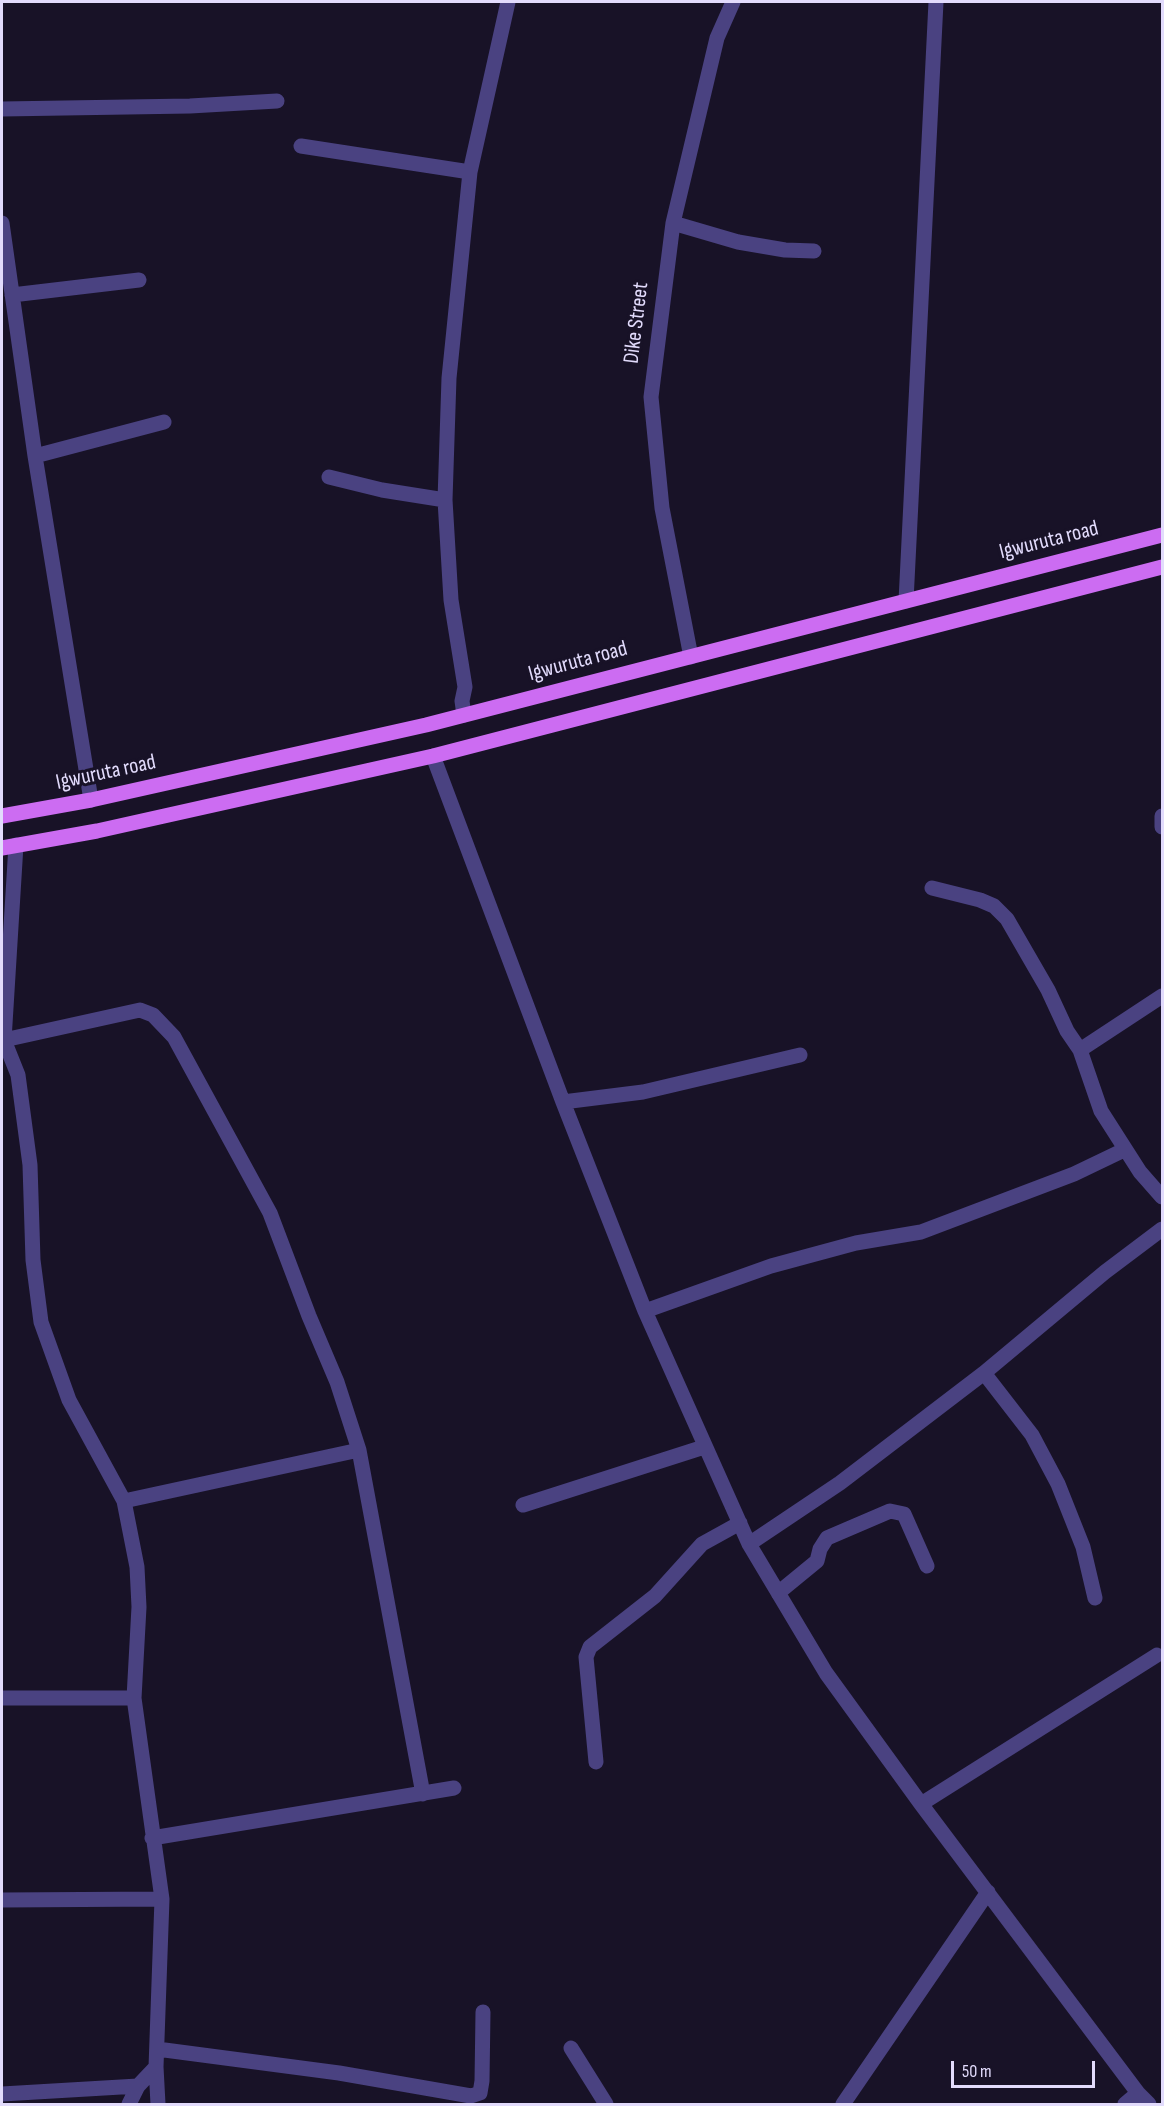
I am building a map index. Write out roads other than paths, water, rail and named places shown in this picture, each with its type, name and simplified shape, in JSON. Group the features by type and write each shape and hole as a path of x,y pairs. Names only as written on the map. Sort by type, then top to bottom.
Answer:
{"main road":[{"name":"Igwuruta road","path":"2,816 91,800 464,715 1162,535"},
{"path":"9,847 97,831 433,756 1162,567"}],"street":[{"path":"464,715 462,702 465,687 451,600 445,500 449,378 470,172 508,2"},
{"name":"Dike Street","path":"691,657 662,508 651,397 673,223 717,38 733,2"},
{"path":"906,601 936,2"},
{"path":"2,109 190,106 277,101"},
{"path":"301,146 470,172"},
{"path":"2,223 35,456 91,800"},
{"path":"673,223 738,242 785,250 814,251"},
{"path":"12,295 139,280"},
{"path":"35,456 164,422"},
{"path":"328,477 382,490 445,500"},
{"path":"433,756 563,1102 645,1311 749,1544 826,1673 921,1804 1138,2093 1149,2104"},
{"path":"1162,816 1162,826"},
{"path":"9,847 3,1039 18,1075 29,1154 33,1260 42,1322 69,1400 124,1501 137,1567 139,1607 134,1698 162,1899 156,2067 158,2104"},
{"path":"932,888 980,900 994,906 1007,919 1048,990 1067,1031 1080,1050 1101,1111 1124,1150 1162,1197"},
{"path":"1080,1050 1162,996"},
{"path":"3,1039 140,1010 153,1015 174,1037 270,1213 337,1382 359,1449 423,1794"},
{"path":"563,1102 643,1092 800,1055"},
{"path":"645,1311 771,1266 856,1243 921,1232 1074,1174 1124,1150"},
{"path":"749,1544 840,1483 984,1373 1105,1272 1160,1236"},
{"path":"984,1373 1032,1436 1058,1484 1083,1547 1095,1598"},
{"path":"523,1505 704,1447"},
{"path":"124,1501 359,1449"},
{"path":"778,1593 818,1561 820,1549 827,1538 890,1511 904,1514 927,1566"},
{"path":"596,1762 586,1657 590,1647 656,1596 702,1544 740,1523"},
{"path":"921,1804 1156,1655"},
{"path":"2,1698 134,1698"},
{"path":"152,1838 454,1788"},
{"path":"843,2104 988,1892"},
{"path":"2,1900 162,1899"},
{"path":"157,2049 339,2073 471,2096 480,2093 482,2081 483,2012"},
{"path":"571,2048 606,2104"},
{"path":"129,2104 138,2086 156,2067"},
{"path":"2,2094 138,2086"},
{"path":"1125,2104 1138,2093"}]}
